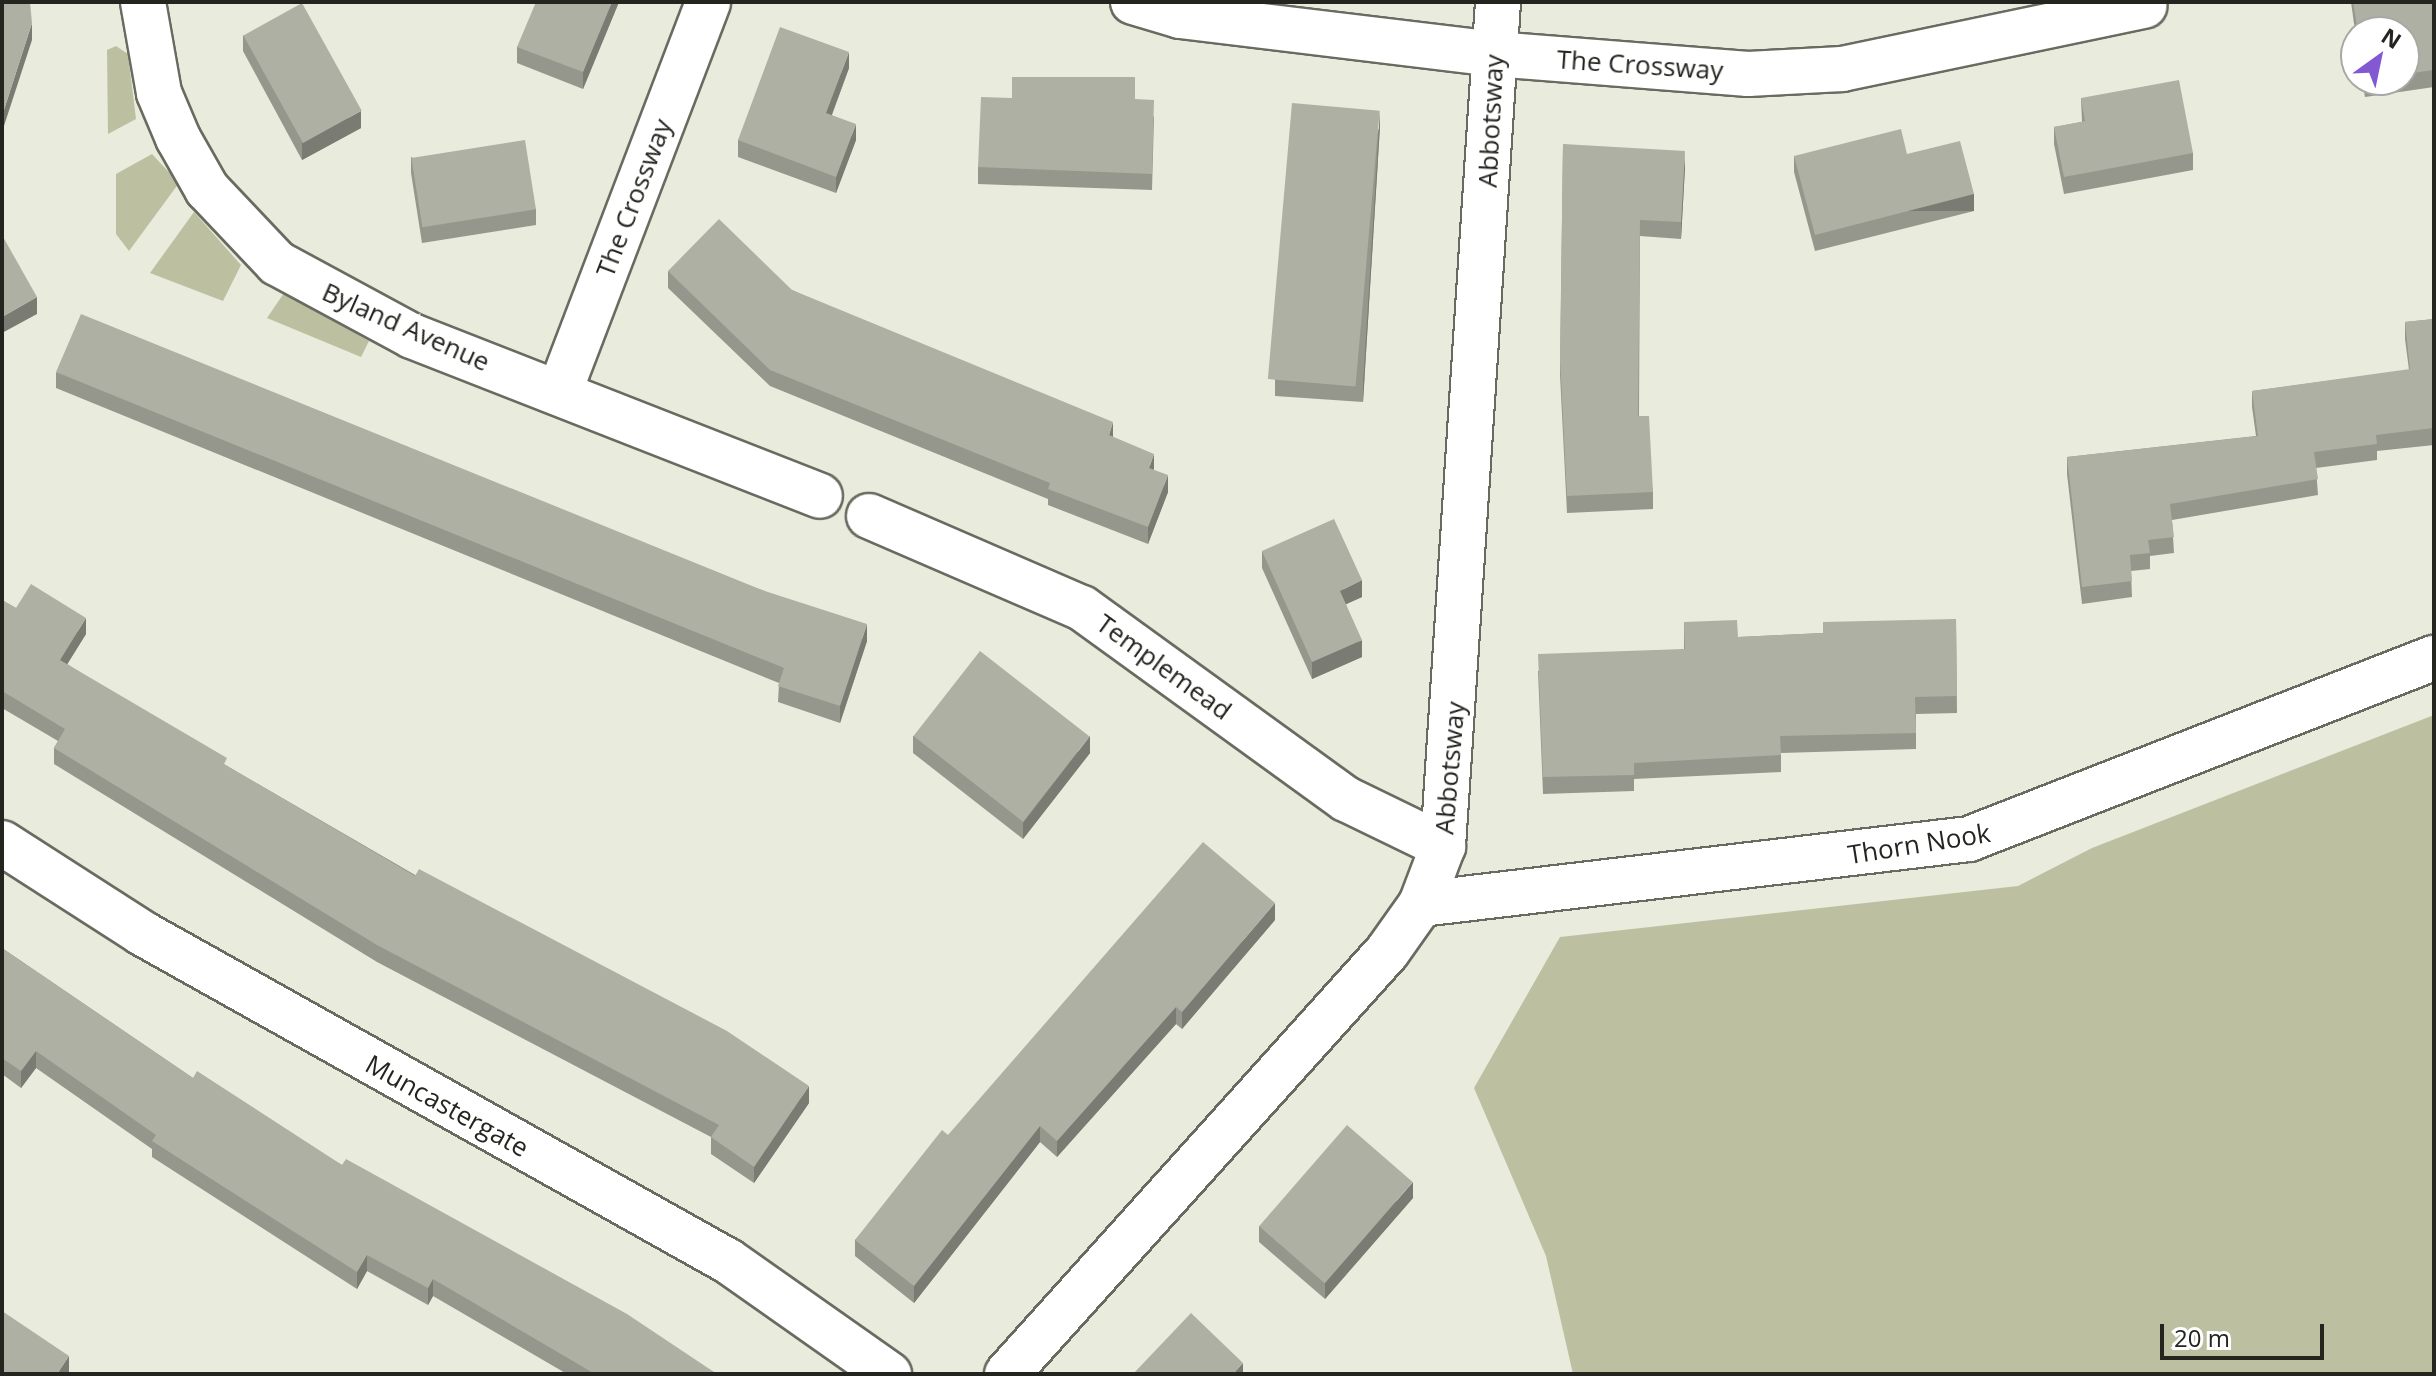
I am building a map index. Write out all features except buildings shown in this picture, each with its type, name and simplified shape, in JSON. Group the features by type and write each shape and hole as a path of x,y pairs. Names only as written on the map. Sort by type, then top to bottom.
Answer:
{"street":[{"name":"Byland Avenue","path":"143,2 159,93 178,138 207,189 277,263 412,336 820,496"},
{"name":"The Crossway","path":"559,393 708,2"},
{"name":"The Crossway","path":"1133,2 1180,16 1494,54 1748,74 1842,69 2144,6"},
{"name":"Abbotsway","path":"1007,1374 1387,952 1421,904 1443,846 1498,2"},
{"name":"Templemead","path":"869,516 1082,608 1346,799 1443,846"},
{"name":"Thorn Nook","path":"1421,904 1969,839 2434,658"},
{"name":"Muncastergate","path":"2,843 155,941 728,1261 889,1374"}],"green space":[{"path":"116,46 128,54 136,119 108,134 107,50"},
{"path":"152,154 179,183 129,251 116,234 116,174"},
{"path":"194,212 241,265 223,301 150,273"},
{"path":"284,293 369,341 361,357 267,318"},
{"path":"2434,715 2434,1374 1573,1374 1546,1256 1474,1088 1560,937 2018,886 2092,848"}]}
